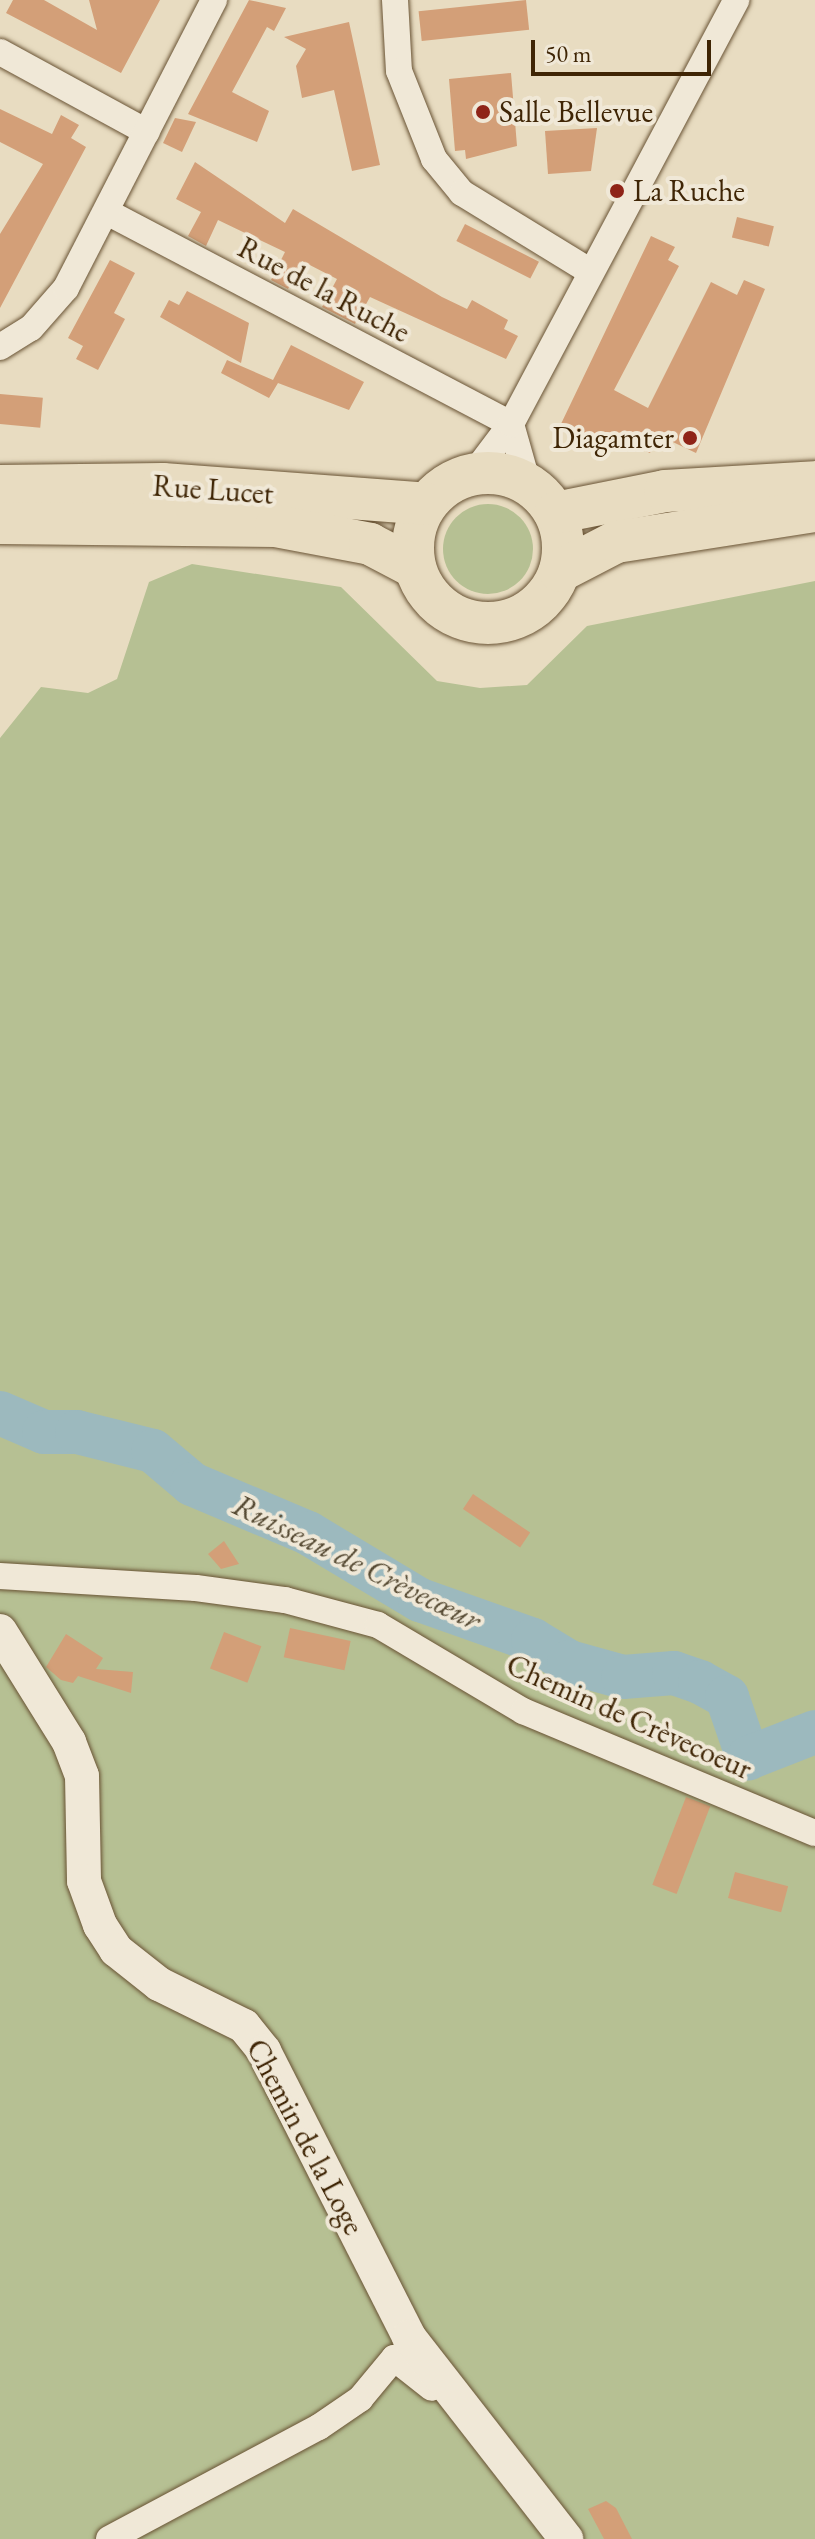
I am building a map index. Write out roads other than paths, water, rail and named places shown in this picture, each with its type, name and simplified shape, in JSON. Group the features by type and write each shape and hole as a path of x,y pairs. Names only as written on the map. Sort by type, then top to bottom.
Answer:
{"main road":[{"path":"815,482 542,498 474,473 426,504 416,524 414,567 440,607 486,624 533,609 560,571 616,542 815,511"},
{"name":"Rue Lucet","path":"0,486 163,484 426,504"},
{"path":"542,498 560,571"},
{"name":"Rue Lucet","path":"0,523 276,526 370,544 414,567"}],"street":[{"path":"0,347 50,310 107,212 214,0"},
{"path":"395,0 399,71 434,159 462,193 591,272"},
{"path":"474,473 511,424 736,0"},
{"path":"0,52 147,132"},
{"name":"Rue de la Ruche","path":"107,212 511,424"},
{"path":"511,424 542,498"},
{"name":"Chemin de Crèvecoeur","path":"0,1576 196,1588 285,1600 378,1625 523,1711 815,1833"},
{"name":"Chemin de la Loge","path":"0,1631 82,1776 84,1881 100,1925 116,1950 159,1984 244,2026 264,2051 409,2337 455,2403 566,2539"},
{"path":"109,2539 319,2427 360,2399 394,2358 455,2403"}],"waterway":[{"name":"Ruisseau de Crèvecœur","path":"0,1413 44,1432 77,1432 153,1451 192,1484 308,1533 420,1600 533,1640 569,1662 623,1677 674,1673 700,1682 727,1697 748,1758 815,1732"}],"place":[{"name":"Salle Bellevue","path":"483,112"},
{"name":"La Ruche","path":"617,191"},
{"name":"Diagamter","path":"690,438"}]}
